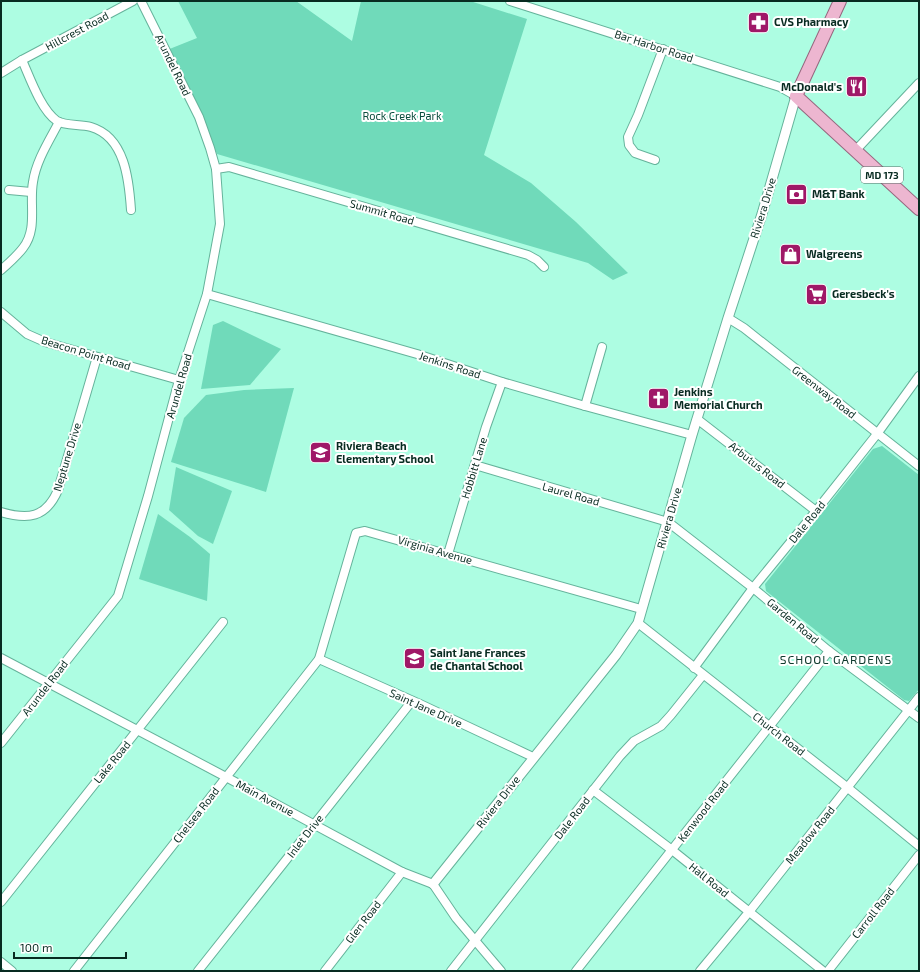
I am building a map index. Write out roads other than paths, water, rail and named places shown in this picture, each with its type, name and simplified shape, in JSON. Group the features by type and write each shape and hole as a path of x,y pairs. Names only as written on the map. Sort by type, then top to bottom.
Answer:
{"main road":[{"path":"796,96 840,1"},
{"name":"MD 173","path":"796,96 918,206"}],"street":[{"name":"Hillcrest Road","path":"1,73 22,60 132,1"},
{"name":"Arundel Road","path":"1,743 118,596 148,496 179,380 207,294 220,224 216,169 199,117 141,1"},
{"name":"Bar Harbor Road","path":"510,1 780,87 796,96"},
{"path":"655,160 636,153 629,145 628,137 663,49"},
{"path":"22,60 41,100 52,116 59,122 90,127 110,137 122,159 127,173 131,210"},
{"path":"856,151 919,83"},
{"name":"Riviera Drive","path":"433,884 616,655 638,623 697,419 762,214 796,96"},
{"path":"1,270 18,254 28,240 32,222 31,192 35,172 59,122"},
{"name":"Summit Road","path":"216,169 229,167 528,255 537,260 544,267"},
{"path":"9,190 31,192"},
{"name":"Jenkins Road","path":"207,294 417,354 502,382 692,436"},
{"name":"Beacon Point Road","path":"1,312 27,334 45,342 179,380"},
{"name":"Greenway Road","path":"728,318 744,328 876,434 919,466"},
{"path":"585,406 602,347"},
{"name":"Neptune Drive","path":"1,512 16,516 41,514 54,501 97,357"},
{"name":"Dale Road","path":"694,668 753,588 816,511 919,376"},
{"name":"Hobbitt Lane","path":"448,554 486,427 502,382"},
{"name":"Arbutus Road","path":"697,419 816,511"},
{"name":"Laurel Road","path":"475,465 668,522"},
{"name":"Garden Road","path":"668,522 753,588 829,651 919,718"},
{"name":"Virginia Avenue","path":"319,659 356,533 365,531 641,609"},
{"name":"Lake Road","path":"1,902 223,622"},
{"name":"Church Road","path":"638,623 848,788 919,846"},
{"name":"Kenwood Road","path":"576,971 829,651"},
{"name":"Main Avenue","path":"1,658 402,872 433,884"},
{"name":"Saint Jane Drive","path":"319,659 533,757"},
{"name":"Chelsea Road","path":"74,971 319,659"},
{"name":"Dale Road","path":"451,971 620,756 634,741 661,726 703,675"},
{"name":"Meadow Road","path":"700,971 749,912 919,697"},
{"name":"Inlet Drive","path":"198,971 314,825 346,782 412,701"},
{"name":"Hall Road","path":"594,790 672,850 823,971"},
{"name":"Carroll Road","path":"828,971 919,855"},
{"name":"Glen Road","path":"325,971 402,872"},
{"path":"433,884 456,918 501,971"},
{"path":"1,962 12,971"}],"place":[{"name":"CVS Pharmacy","path":"759,22"},
{"name":"McDonald's","path":"857,87"},
{"name":"M&T Bank","path":"797,194"},
{"name":"Walgreens","path":"791,254"},
{"name":"Geresbeck's","path":"816,294"},
{"name":"Jenkins Memorial Church","path":"658,398"},
{"name":"Riviera Beach Elementary School","path":"321,452"},
{"name":"Saint Jane Frances de Chantal School","path":"414,659"}],"district":[{"name":"SCHOOL GARDENS","path":"836,660"}],"park label":[{"name":"Rock Creek Park","path":"402,116"}]}
